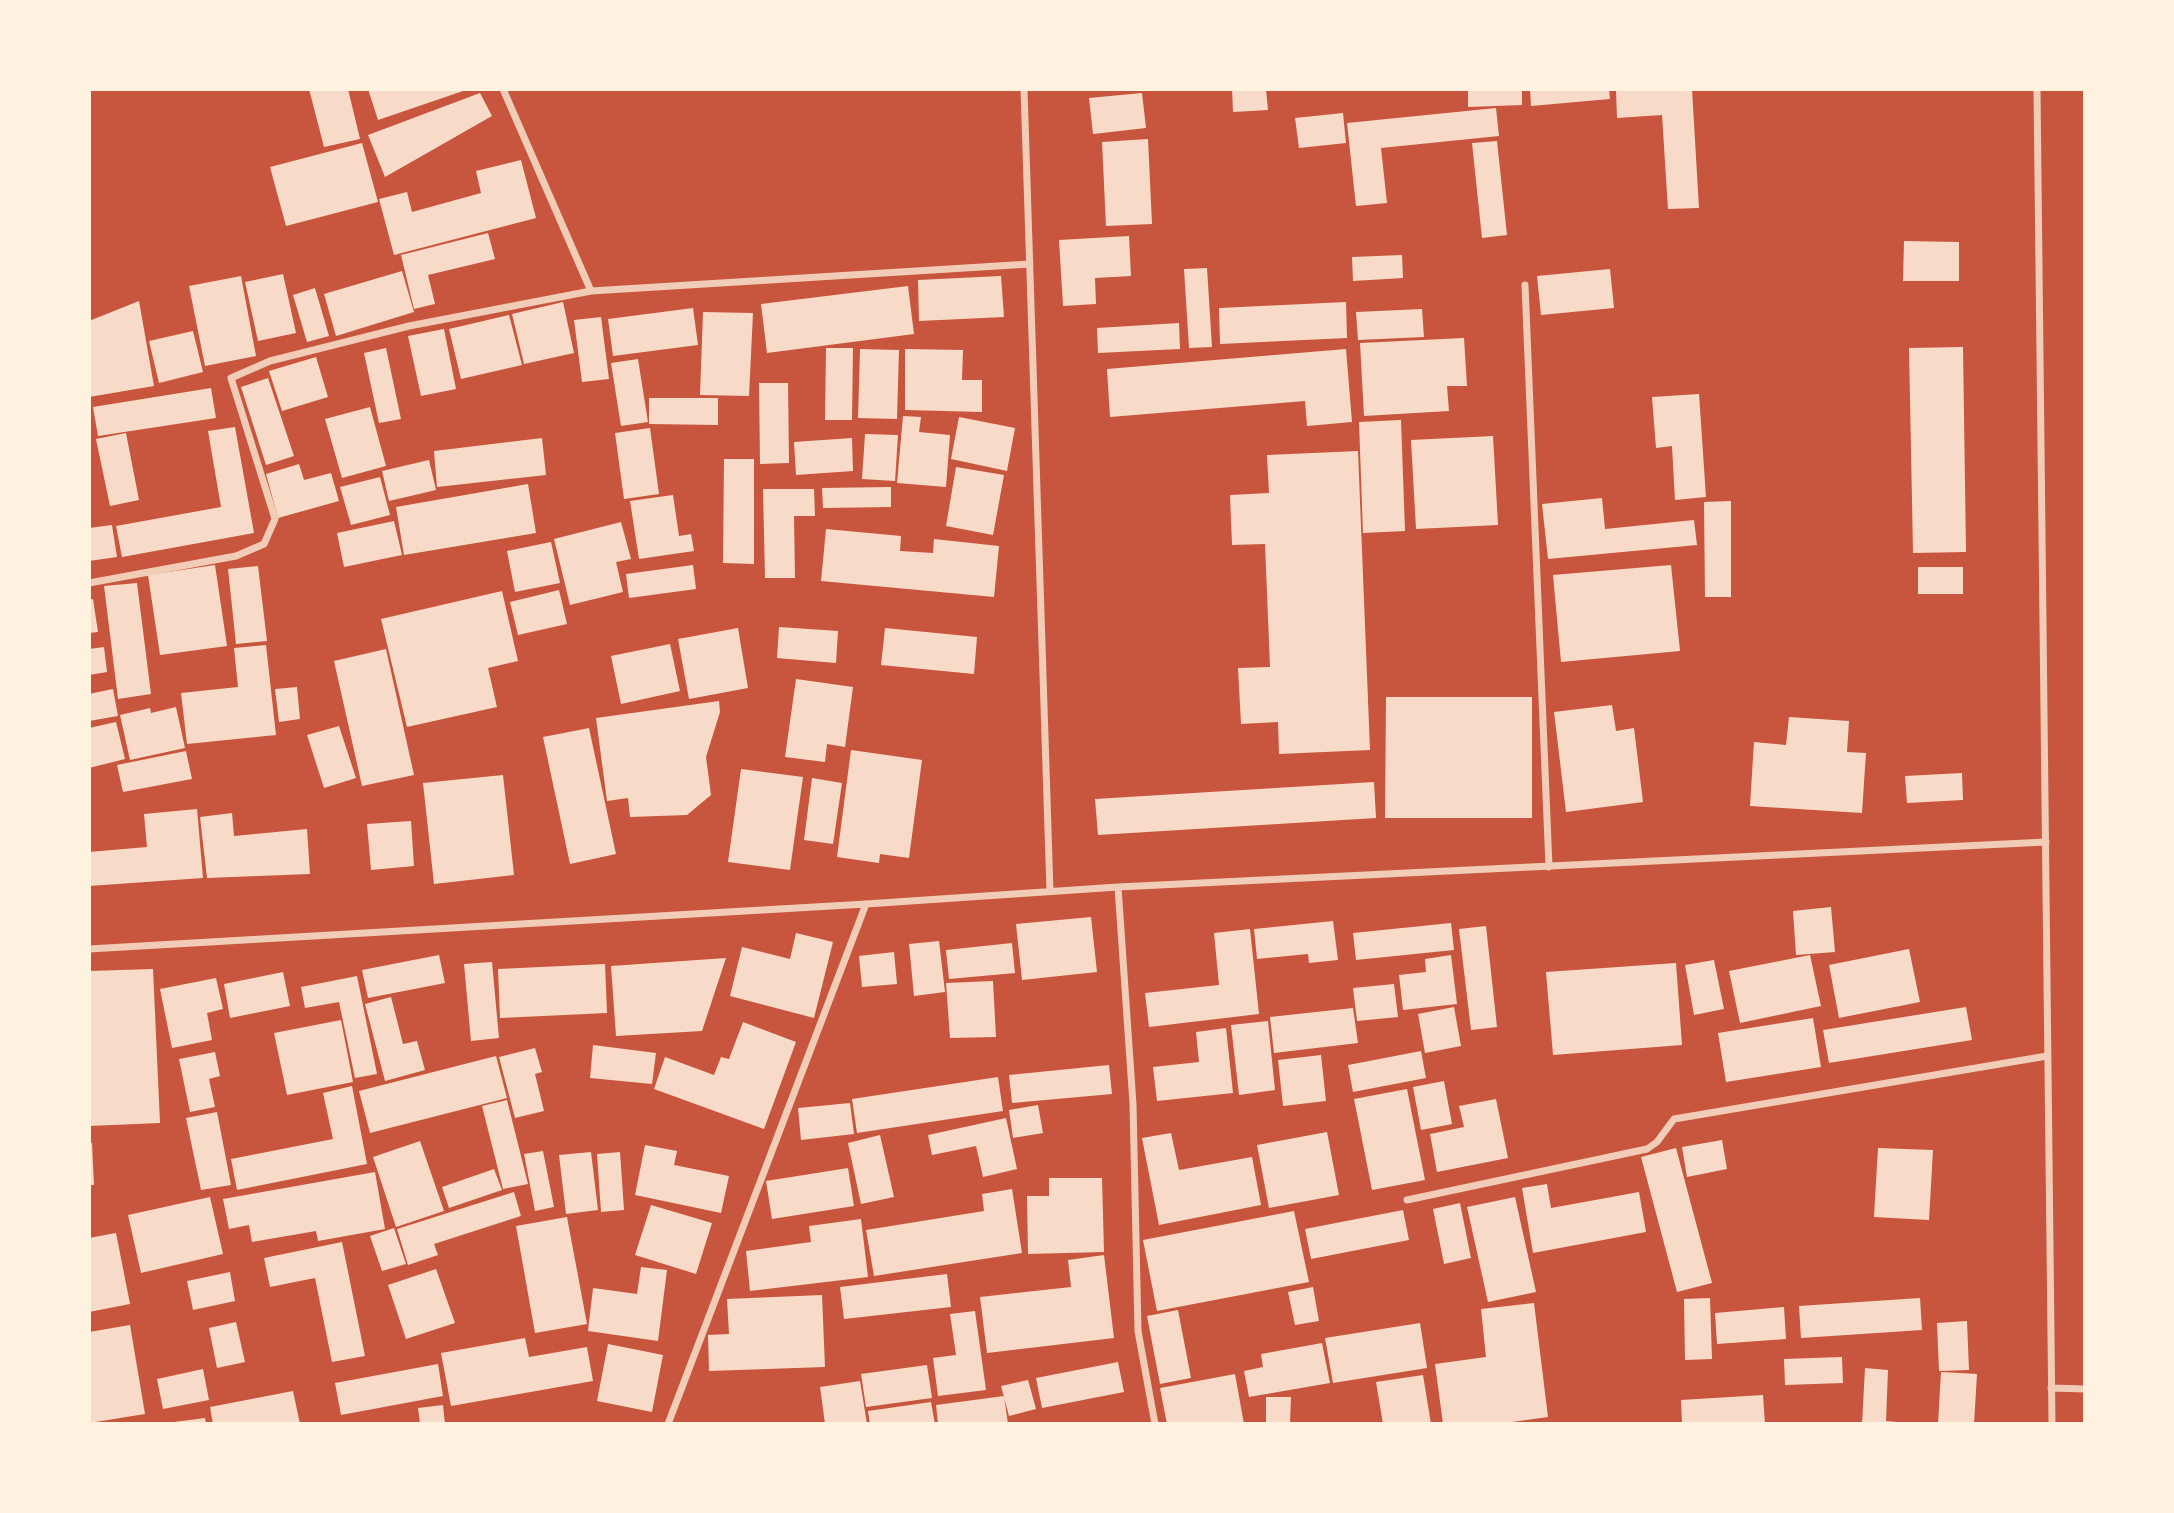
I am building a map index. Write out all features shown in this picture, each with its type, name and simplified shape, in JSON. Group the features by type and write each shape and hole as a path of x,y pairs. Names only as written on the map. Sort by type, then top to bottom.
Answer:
{"street":[{"path":"503,89 591,291"},
{"path":"1024,89 1049,891"},
{"path":"2038,89 2052,1424"},
{"path":"89,583 236,556 264,544 275,519 231,378 270,361 409,326 591,291 1030,264"},
{"path":"1525,285 1549,867"},
{"path":"89,949 1118,887 2046,842"},
{"path":"1118,887 1133,1104 1138,1331 1156,1424"},
{"path":"668,1424 866,904"},
{"path":"1407,1200 1647,1149 1657,1142 1674,1119 2047,1056"},
{"path":"2051,1388 2085,1389"}],"building":[{"path":"309,89 348,89 360,139 324,147"},
{"path":"368,89 465,89 466,90 378,120"},
{"path":"1232,89 1266,89 1268,110 1233,112"},
{"path":"1468,89 1522,89 1522,105 1468,107"},
{"path":"1530,89 1609,89 1610,99 1531,106"},
{"path":"1692,89 1699,208 1668,209 1662,115 1617,118 1616,91"},
{"path":"480,93 492,116 385,177 368,135"},
{"path":"1142,93 1146,128 1093,134 1089,98"},
{"path":"1496,108 1499,136 1381,148 1387,203 1356,206 1347,123"},
{"path":"1343,113 1346,143 1299,148 1295,118"},
{"path":"1148,139 1152,224 1106,226 1102,142"},
{"path":"1497,141 1507,235 1482,238 1472,143"},
{"path":"362,143 378,202 286,226 270,167"},
{"path":"521,160 536,218 394,255 379,199 407,192 412,212 481,193 476,171"},
{"path":"488,233 495,259 428,275 435,304 414,309 401,255"},
{"path":"1129,236 1131,276 1095,278 1096,304 1063,306 1059,240"},
{"path":"1904,241 1959,242 1959,281 1903,281"},
{"path":"1402,255 1403,278 1353,281 1352,257"},
{"path":"1207,268 1212,347 1189,348 1184,269"},
{"path":"1610,269 1614,308 1541,315 1537,276"},
{"path":"402,271 414,312 336,336 324,294"},
{"path":"283,274 296,333 258,341 245,282"},
{"path":"241,276 256,356 205,366 189,286"},
{"path":"1001,276 1004,317 919,321 918,280"},
{"path":"908,286 914,334 767,353 761,304"},
{"path":"315,288 329,336 307,342 293,295"},
{"path":"139,301 154,386 89,397 89,321"},
{"path":"563,302 574,353 524,364 512,314"},
{"path":"1346,302 1347,338 1220,344 1219,308"},
{"path":"693,308 698,345 613,356 608,319"},
{"path":"1422,309 1424,337 1358,340 1356,312"},
{"path":"703,312 753,313 749,396 700,395"},
{"path":"509,315 522,365 461,379 449,329"},
{"path":"601,317 609,379 582,382 574,320"},
{"path":"1179,323 1180,349 1098,353 1097,328"},
{"path":"444,329 456,389 421,396 408,336"},
{"path":"193,331 203,372 159,383 149,341"},
{"path":"1464,338 1467,386 1447,386 1449,411 1364,416 1360,343"},
{"path":"1963,347 1966,552 1913,553 1909,348"},
{"path":"386,348 401,419 379,423 364,353"},
{"path":"826,348 853,348 852,420 825,420"},
{"path":"860,349 899,350 897,419 858,418"},
{"path":"905,349 963,350 962,380 982,380 982,412 905,410"},
{"path":"1346,349 1352,422 1307,426 1305,401 1110,417 1107,369"},
{"path":"316,357 328,397 282,411 269,371"},
{"path":"638,359 648,422 621,426 611,363"},
{"path":"268,378 294,456 266,465 241,387"},
{"path":"759,383 788,383 789,463 760,464"},
{"path":"211,388 216,418 98,436 93,407"},
{"path":"1699,394 1706,497 1675,500 1672,446 1656,448 1652,397"},
{"path":"649,398 718,398 718,425 649,424"},
{"path":"370,407 386,466 342,478 325,419"},
{"path":"903,416 921,417 919,432 950,435 946,487 897,483"},
{"path":"959,417 1015,428 1007,471 951,459"},
{"path":"1401,420 1405,531 1363,533 1359,422"},
{"path":"235,427 254,533 122,557 116,526 221,507 208,431"},
{"path":"650,428 659,494 624,499 615,433"},
{"path":"126,433 139,500 110,506 96,439"},
{"path":"865,434 898,435 895,481 862,479"},
{"path":"1493,436 1498,525 1416,529 1411,440"},
{"path":"542,438 546,475 437,487 434,451"},
{"path":"852,438 853,471 796,475 794,442"},
{"path":"1358,451 1370,750 1279,754 1278,722 1241,724 1238,668 1270,667 1265,544 1232,545 1230,495 1269,493 1267,455"},
{"path":"724,459 754,459 754,564 723,563"},
{"path":"429,460 436,490 389,501 382,471"},
{"path":"299,464 304,480 331,473 339,501 278,518 266,474"},
{"path":"956,467 1004,475 993,535 946,526"},
{"path":"380,477 390,515 351,525 340,487"},
{"path":"528,484 536,533 404,555 396,507"},
{"path":"891,487 891,507 823,508 822,488"},
{"path":"763,489 814,489 815,516 794,516 795,578 765,578"},
{"path":"673,495 679,536 691,534 694,551 639,559 630,501"},
{"path":"1602,498 1605,529 1694,520 1697,545 1548,559 1542,504"},
{"path":"1731,501 1731,597 1705,597 1704,502"},
{"path":"394,521 402,555 344,567 337,533"},
{"path":"621,522 631,559 616,562 623,592 570,605 554,539"},
{"path":"112,525 117,557 89,561 89,528"},
{"path":"826,529 901,536 900,551 933,553 934,539 999,546 994,597 821,581"},
{"path":"551,542 560,583 515,592 507,551"},
{"path":"215,565 227,646 160,655 148,575"},
{"path":"693,565 696,589 629,598 626,574"},
{"path":"1671,565 1680,651 1561,662 1553,575"},
{"path":"258,566 267,641 236,644 228,569"},
{"path":"1918,567 1963,567 1963,594 1918,594"},
{"path":"137,583 151,694 118,699 104,586"},
{"path":"559,590 567,624 518,635 510,602"},
{"path":"502,591 518,661 488,668 497,707 407,727 381,619"},
{"path":"93,599 98,632 89,633 89,600"},
{"path":"779,627 838,631 836,663 777,658"},
{"path":"738,628 748,688 689,699 678,639"},
{"path":"885,628 977,637 974,674 881,665"},
{"path":"670,644 680,691 621,704 611,656"},
{"path":"266,645 276,735 187,744 181,693 238,687 234,648"},
{"path":"104,647 107,672 89,675 89,649"},
{"path":"386,649 414,775 362,786 334,661"},
{"path":"796,679 853,687 845,747 827,744 825,762 785,757"},
{"path":"297,687 300,719 279,722 275,689"},
{"path":"113,689 118,716 89,721 89,694"},
{"path":"1386,697 1532,697 1532,818 1385,818"},
{"path":"719,701 720,712 706,757 711,795 687,815 630,817 628,798 607,801 596,718"},
{"path":"1612,705 1616,731 1634,728 1643,802 1566,812 1554,712"},
{"path":"176,707 185,748 130,760 120,715 150,708 151,713"},
{"path":"1789,717 1849,721 1847,752 1866,753 1862,813 1750,806 1754,742 1786,745"},
{"path":"116,722 125,759 89,768 89,728"},
{"path":"339,726 356,778 324,788 307,735"},
{"path":"589,728 616,854 570,864 543,737"},
{"path":"851,750 922,760 909,858 880,854 879,863 837,857"},
{"path":"186,751 192,779 123,792 117,765"},
{"path":"741,769 803,777 790,870 728,862"},
{"path":"1962,773 1963,800 1907,803 1905,776"},
{"path":"503,775 514,875 434,884 423,783"},
{"path":"812,778 842,783 833,844 804,840"},
{"path":"1374,782 1376,818 1098,835 1095,799"},
{"path":"197,809 203,878 89,886 89,852 147,847 144,814"},
{"path":"232,813 234,836 307,829 310,874 207,878 200,817"},
{"path":"411,821 414,866 371,870 367,824"},
{"path":"1831,907 1835,952 1796,955 1793,911"},
{"path":"1091,917 1097,972 1022,980 1016,924"},
{"path":"1333,921 1338,960 1309,963 1308,954 1257,959 1254,929"},
{"path":"1451,923 1454,950 1356,960 1353,933"},
{"path":"1486,926 1497,1027 1471,1030 1459,929"},
{"path":"1250,929 1259,1014 1149,1027 1145,993 1219,985 1214,933"},
{"path":"796,933 833,942 814,1018 730,996 742,947 790,959"},
{"path":"939,941 945,992 914,996 909,944"},
{"path":"1012,943 1015,973 949,979 946,950"},
{"path":"1909,949 1920,1002 1839,1018 1829,965"},
{"path":"894,952 897,984 862,987 859,956"},
{"path":"439,955 445,983 368,998 362,970"},
{"path":"1451,955 1457,1004 1403,1010 1399,975 1426,972 1425,959"},
{"path":"1810,955 1821,1006 1740,1023 1729,971"},
{"path":"726,958 702,1031 616,1036 611,966"},
{"path":"1714,960 1724,1009 1694,1015 1685,965"},
{"path":"492,962 499,1038 471,1041 464,964"},
{"path":"1676,963 1682,1045 1553,1055 1546,972"},
{"path":"605,964 607,1013 500,1018 498,969"},
{"path":"153,969 160,1123 89,1126 89,971"},
{"path":"283,972 290,1006 230,1018 224,984"},
{"path":"357,976 377,1074 355,1078 339,1002 305,1008 301,987"},
{"path":"216,978 223,1009 207,1013 212,1040 172,1048 160,989"},
{"path":"993,981 996,1037 950,1038 946,983"},
{"path":"1394,984 1398,1017 1357,1021 1353,988"},
{"path":"391,997 403,1044 417,1041 425,1070 385,1081 365,1004"},
{"path":"1454,1007 1461,1046 1425,1053 1418,1014"},
{"path":"1966,1007 1972,1040 1829,1063 1823,1030"},
{"path":"1353,1008 1358,1043 1274,1053 1270,1017"},
{"path":"1813,1018 1821,1067 1726,1082 1718,1033"},
{"path":"341,1020 353,1082 287,1095 274,1033"},
{"path":"1268,1021 1275,1090 1239,1095 1231,1025"},
{"path":"743,1022 796,1042 764,1129 654,1089 665,1057 714,1075 721,1057 729,1059"},
{"path":"1226,1028 1233,1093 1157,1101 1153,1067 1199,1062 1196,1032"},
{"path":"593,1045 656,1053 652,1084 590,1078"},
{"path":"535,1048 542,1072 535,1074 544,1111 515,1118 499,1057"},
{"path":"1421,1051 1426,1078 1353,1092 1348,1065"},
{"path":"215,1052 220,1076 209,1079 215,1107 190,1112 179,1059"},
{"path":"1321,1055 1326,1101 1283,1106 1278,1060"},
{"path":"496,1056 507,1098 370,1133 359,1091"},
{"path":"1109,1065 1112,1094 1012,1103 1009,1075"},
{"path":"998,1077 1003,1111 857,1133 852,1099"},
{"path":"1444,1081 1452,1124 1421,1130 1413,1087"},
{"path":"352,1086 367,1164 237,1190 231,1159 333,1139 323,1093"},
{"path":"1407,1089 1425,1180 1372,1190 1354,1099"},
{"path":"1496,1099 1508,1158 1437,1172 1430,1134 1464,1127 1459,1106"},
{"path":"507,1100 528,1184 503,1189 482,1106"},
{"path":"850,1103 854,1134 801,1140 798,1108"},
{"path":"1038,1105 1043,1133 1013,1138 1009,1110"},
{"path":"217,1112 231,1185 201,1190 186,1118"},
{"path":"1006,1118 1017,1169 983,1177 976,1146 932,1155 928,1135"},
{"path":"1327,1132 1339,1195 1269,1208 1257,1145"},
{"path":"1171,1133 1179,1170 1252,1157 1261,1205 1159,1225 1142,1138"},
{"path":"880,1135 894,1197 861,1204 848,1143"},
{"path":"1722,1140 1727,1169 1687,1177 1682,1147"},
{"path":"420,1141 444,1211 396,1227 373,1157"},
{"path":"89,1143 92,1143 94,1185 89,1185"},
{"path":"645,1145 677,1151 674,1165 729,1176 721,1213 635,1195"},
{"path":"1676,1148 1712,1283 1677,1292 1641,1157"},
{"path":"1878,1148 1933,1150 1929,1220 1874,1217"},
{"path":"543,1151 554,1207 535,1211 524,1154"},
{"path":"591,1152 598,1210 566,1214 559,1155"},
{"path":"620,1152 624,1210 601,1212 597,1154"},
{"path":"848,1168 854,1206 772,1219 766,1181"},
{"path":"494,1169 502,1190 449,1208 442,1187"},
{"path":"375,1172 385,1229 318,1241 316,1231 252,1242 249,1225 229,1229 223,1199"},
{"path":"1049,1178 1102,1178 1104,1252 1028,1254 1027,1196 1049,1196"},
{"path":"1547,1184 1551,1208 1639,1192 1646,1232 1533,1253 1522,1188"},
{"path":"1012,1189 1022,1253 874,1276 866,1230 984,1211 982,1194"},
{"path":"514,1192 521,1216 434,1244 438,1255 408,1265 397,1229"},
{"path":"210,1197 223,1254 141,1273 128,1215"},
{"path":"1515,1197 1536,1292 1488,1302 1467,1207"},
{"path":"1460,1203 1471,1258 1444,1264 1433,1209"},
{"path":"651,1205 712,1223 696,1274 635,1255"},
{"path":"1403,1210 1409,1240 1311,1259 1305,1229"},
{"path":"1294,1211 1309,1282 1157,1311 1143,1240"},
{"path":"567,1217 587,1324 535,1333 516,1226"},
{"path":"861,1219 868,1277 750,1291 746,1251 811,1242 809,1226"},
{"path":"394,1228 406,1264 382,1271 370,1236"},
{"path":"116,1233 130,1304 89,1312 89,1238"},
{"path":"342,1242 365,1356 332,1362 315,1278 270,1287 264,1258"},
{"path":"1104,1255 1114,1338 987,1353 980,1297 1071,1287 1068,1260"},
{"path":"641,1267 667,1270 658,1341 588,1331 593,1288 637,1294"},
{"path":"436,1269 455,1323 406,1339 388,1285"},
{"path":"230,1272 235,1301 193,1310 187,1281"},
{"path":"947,1274 951,1307 844,1319 840,1287"},
{"path":"1313,1287 1319,1321 1295,1325 1288,1292"},
{"path":"822,1295 825,1367 709,1371 708,1335 729,1334 727,1299"},
{"path":"1710,1298 1712,1359 1685,1360 1684,1299"},
{"path":"1920,1298 1922,1330 1801,1338 1799,1306"},
{"path":"1534,1303 1548,1417 1497,1424 1443,1424 1435,1364 1486,1357 1481,1309"},
{"path":"1784,1307 1786,1339 1717,1344 1715,1313"},
{"path":"1178,1310 1191,1378 1160,1384 1147,1316"},
{"path":"975,1311 986,1390 938,1396 933,1358 956,1355 950,1314"},
{"path":"1967,1321 1969,1370 1939,1371 1937,1323"},
{"path":"236,1322 245,1362 217,1368 209,1328"},
{"path":"1420,1323 1427,1368 1333,1383 1325,1338"},
{"path":"130,1325 145,1414 89,1423 89,1332"},
{"path":"525,1338 529,1357 587,1347 593,1381 451,1406 441,1353"},
{"path":"1322,1343 1330,1383 1249,1397 1244,1371 1263,1367 1261,1354"},
{"path":"608,1344 663,1355 652,1412 597,1401"},
{"path":"1842,1357 1843,1383 1785,1385 1784,1359"},
{"path":"1118,1362 1124,1392 1042,1408 1036,1378"},
{"path":"438,1364 443,1396 341,1415 335,1383"},
{"path":"927,1365 932,1398 866,1407 861,1374"},
{"path":"1865,1368 1888,1370 1886,1421 1897,1422 1896,1424 1862,1424"},
{"path":"203,1369 209,1400 163,1409 157,1379"},
{"path":"1941,1372 1977,1374 1974,1424 1938,1424"},
{"path":"1235,1374 1244,1424 1167,1424 1160,1388"},
{"path":"1423,1375 1431,1424 1383,1424 1376,1382"},
{"path":"1028,1380 1036,1409 1009,1416 1001,1386"},
{"path":"860,1381 867,1424 825,1424 820,1387"},
{"path":"293,1391 300,1424 213,1424 210,1407"},
{"path":"1763,1395 1765,1424 1682,1424 1681,1400"},
{"path":"1004,1396 1008,1424 938,1424 936,1405"},
{"path":"1266,1397 1291,1397 1290,1424 1266,1424"},
{"path":"931,1402 935,1424 870,1424 868,1411"},
{"path":"443,1405 445,1424 420,1424 418,1408"},
{"path":"205,1418 206,1424 174,1424 174,1422"}]}
